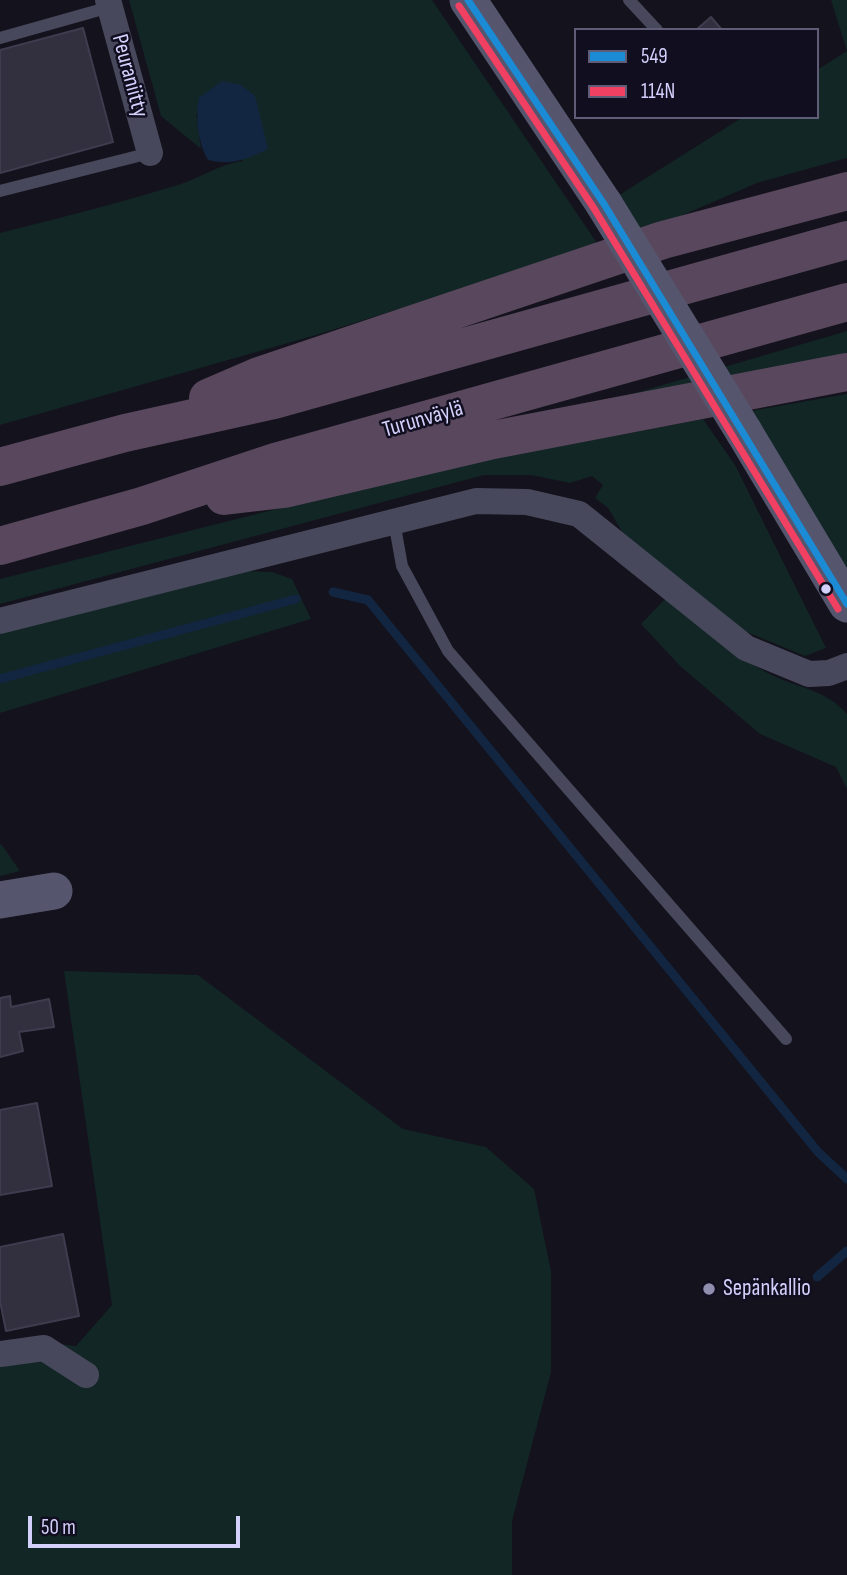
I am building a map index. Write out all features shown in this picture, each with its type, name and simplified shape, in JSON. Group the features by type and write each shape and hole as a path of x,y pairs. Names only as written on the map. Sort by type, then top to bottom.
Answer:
{"highway":[{"path":"125,433 259,376 650,244 847,191"},
{"path":"0,467 125,433 274,400 847,240"},
{"name":"Turunväylä","path":"0,545 142,506 275,462 847,302"},
{"path":"142,506 284,489 493,440 847,372"}],"main road":[{"path":"468,0 604,204 847,604"},
{"path":"0,900 54,891"}],"street":[{"name":"Peuraniitty","path":"109,4 150,153"},
{"path":"0,621 476,501 527,502 579,514 746,648 809,674 829,673 847,666"},
{"path":"0,1354 44,1348 86,1375"}],"lane":[{"path":"629,0 655,28"},
{"path":"0,38 109,4"},
{"path":"0,191 150,153"},
{"path":"394,522 402,566 448,651 786,1039"}],"green space":[{"path":"129,0 432,0 599,246 316,335 0,425 0,233 156,192 243,161 196,113 201,149 161,116"},
{"path":"831,0 847,0 847,51"},
{"path":"847,51 847,158 757,183 639,234 616,197 740,119 819,119 819,69"},
{"path":"847,331 847,362 591,406"},
{"path":"847,394 847,570 750,411"},
{"path":"703,419 735,465 826,648 805,656 742,630 626,538 608,508 595,498 603,485 592,476 570,483 531,475 484,475 0,604 0,579 410,475"},
{"path":"244,571 272,572 292,579 311,619 0,713 0,632"},
{"path":"665,599 739,656 777,677 829,699 847,714 847,789 836,767 760,734 680,666 641,624"},
{"path":"0,844 2,845 20,871 0,876"},
{"path":"64,971 198,975 403,1129 486,1147 534,1189 551,1271 551,1372 512,1521 512,1575 0,1575 0,1353 41,1342 76,1346 112,1305"}],"water":[{"path":"222,81 241,85 255,96 268,149 239,160 208,160 198,130 199,98"}],"building":[{"path":"711,17 720,28 698,28"},
{"path":"83,28 113,142 0,173 0,50"},
{"path":"10,996 11,1007 49,999 54,1027 19,1032 23,1051 0,1057 0,998"},
{"path":"37,1103 52,1186 0,1195 0,1110"},
{"path":"63,1234 79,1316 6,1331 0,1301 0,1247"}],"waterway":[{"path":"333,592 368,600 818,1152 847,1179"},
{"path":"0,679 296,599"},
{"path":"817,1277 847,1251"}],"transit line":[{"name":"549","path":"468,0 604,204 847,604"},
{"name":"114N","path":"459,6 595,210 838,609"}],"place":[{"name":"Sepänkallio","path":"709,1289"}]}
